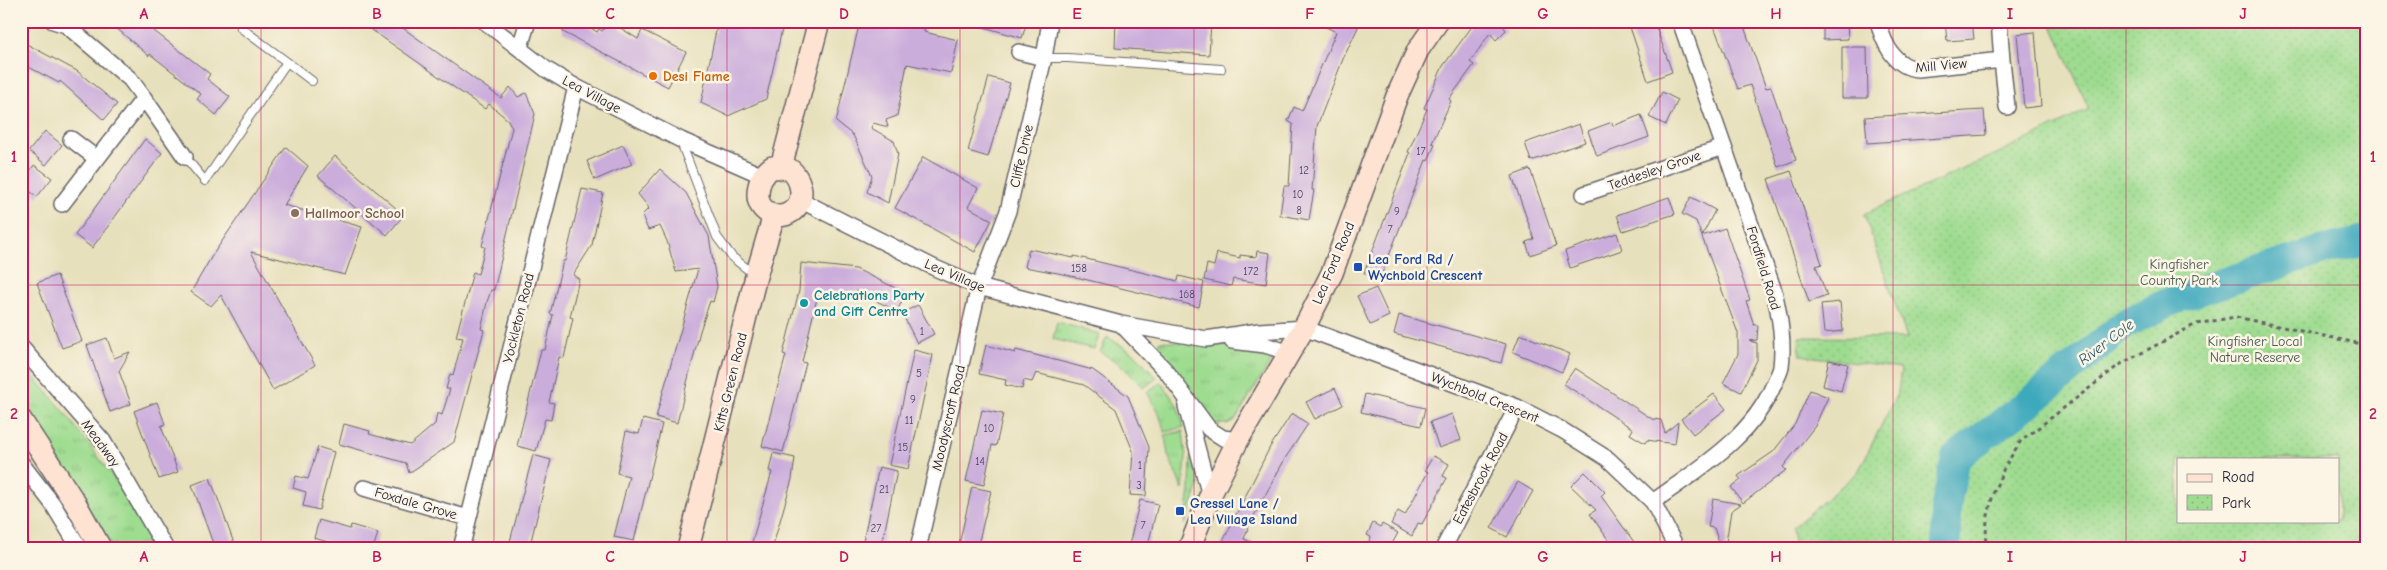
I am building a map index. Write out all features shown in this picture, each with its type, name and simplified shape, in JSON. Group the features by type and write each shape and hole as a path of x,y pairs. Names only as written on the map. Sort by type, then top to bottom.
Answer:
{"street":[{"path":"52,21 66,25 130,78 185,157"},
{"name":"Lea Village","path":"484,21 520,47 547,70 576,87 681,140 763,176"},
{"path":"520,47 528,21"},
{"path":"781,167 819,21"},
{"name":"Cliffe Drive","path":"979,287 1008,211 1044,58 1050,21"},
{"name":"Lea Ford Road","path":"1189,549 1210,496 1238,440 1290,353 1332,273 1397,96 1418,50 1438,21"},
{"name":"Fordfield Road","path":"1653,502 1713,458 1749,426 1767,401 1781,369 1782,329 1774,291 1680,21"},
{"name":"Mill View","path":"1878,21 1881,36 1891,54 1908,68 2002,60"},
{"path":"1999,21 2007,106"},
{"path":"1019,52 1044,58"},
{"name":"Yockleton Road","path":"461,549 576,87"},
{"path":"62,204 144,98"},
{"path":"71,139 96,158"},
{"name":"Teddesley Grove","path":"1584,194 1724,147"},
{"path":"772,167 781,167 795,172 802,189 800,200 791,213 774,216 760,205 758,191 763,176 772,167"},
{"name":"Lea Village","path":"800,200 935,268 979,287 1121,324 1206,339 1259,331 1304,328"},
{"name":"Kitts Green Road","path":"688,549 756,276 774,216"},
{"name":"Moodyscroft Road","path":"918,549 979,287"},
{"path":"1121,324 1152,355 1182,391 1209,429 1223,438 1238,440"},
{"name":"Wychbold Crescent","path":"1304,328 1518,407 1562,430 1608,459 1653,502 1677,549"},
{"path":"1206,339 1242,340 1290,353"},
{"name":"Meadway","path":"21,347 103,441 166,549"},
{"path":"1182,391 1210,496"},
{"name":"Eatesbrook Road","path":"1443,549 1518,407"},
{"path":"21,420 77,506 101,549"},
{"path":"21,463 52,503 80,549"},
{"name":"Foxdale Grove","path":"364,488 468,518"}],"lane":[{"path":"246,21 241,28 312,81"},
{"path":"1044,58 1221,69"},
{"path":"185,157 205,181 287,62"},
{"path":"681,140 717,237 732,257 756,276"}],"path":[{"path":"1985,549 1987,520 1994,494 2004,468 2020,442 2119,366 2196,324 2236,317 2366,345"}],"green space":[{"name":"Kingfisher Country Park","path":"2050,21 2366,21 2366,549 1795,549 1792,528 1858,472 1898,392 1901,369 1800,355 1799,337 1907,338 1864,214 2016,145 2089,109"},
{"path":"1057,322 1100,334 1094,349 1053,339"},
{"path":"1107,337 1134,353 1157,378 1144,388 1119,363 1100,352"},
{"path":"1160,341 1238,345 1264,351 1271,361 1235,420 1227,424 1212,424 1159,350 1158,345"},
{"path":"21,362 62,409 114,478 155,549 114,549 21,398"},
{"path":"1161,382 1177,405 1184,427 1165,432 1159,414 1147,392"},
{"path":"1183,431 1186,458 1183,490 1168,455 1165,435"},
{"path":"1196,454 1199,485 1185,525 1190,490 1191,456"}],"building":[{"path":"108,21 141,21 210,74 207,79 230,97 216,115 197,99 201,94 150,54 149,56"},
{"path":"359,21 393,21 501,98 510,87 518,97 526,93 535,114 494,290 491,290 487,302 481,329 484,330 454,442 409,473 406,463 339,444 344,424 370,431 369,434 410,445 435,424 437,413 442,415 450,389 446,389 450,374 453,375 463,338 456,337 473,272 478,274 485,247 482,246 512,128 508,120 489,104 485,109"},
{"path":"560,21 580,21 597,32 599,29 602,31 609,21 638,39 642,30 686,52 668,87 563,32"},
{"path":"718,21 784,21 766,99 728,116 701,103"},
{"path":"860,21 925,21 924,32 958,40 951,73 907,64 897,116 886,120 888,127 873,123 871,128 894,141 898,154 888,203 867,192 872,176 853,135 836,122"},
{"path":"977,21 1027,21 1022,38 977,25"},
{"path":"1116,21 1211,21 1209,55 1115,48"},
{"path":"1314,21 1361,21 1343,59 1317,126 1312,190 1314,190 1309,220 1280,215 1284,186 1289,186 1293,124 1288,121 1294,107 1302,111 1336,32"},
{"path":"1476,21 1499,21 1506,30 1496,40 1490,33 1470,62 1474,65 1449,99 1451,101 1432,143 1435,144 1428,161 1426,160 1380,279 1364,273 1410,153 1408,152 1427,109 1424,108 1443,66"},
{"path":"1634,21 1654,21 1672,72 1648,81 1630,27 1635,25"},
{"path":"1712,21 1742,21 1766,88 1771,87 1796,160 1778,167 1750,85 1738,89"},
{"path":"1823,21 1847,21 1848,39 1823,40"},
{"path":"1945,21 1972,21 1974,39 1947,41"},
{"path":"2035,32 2041,106 2024,108 2017,34"},
{"path":"21,41 77,71 117,104 104,120 60,81 59,83 21,63"},
{"path":"1842,47 1867,47 1868,98 1842,98"},
{"path":"989,77 1010,83 988,157 968,151"},
{"path":"1662,92 1678,100 1666,125 1649,117"},
{"path":"1984,110 1986,135 1867,143 1865,117"},
{"path":"1641,115 1649,137 1597,156 1588,131 1612,122 1613,126"},
{"path":"1579,124 1585,142 1531,161 1525,143"},
{"path":"45,131 62,145 46,165 29,151"},
{"path":"145,139 162,153 92,248 75,235"},
{"path":"623,145 632,164 595,180 587,161"},
{"path":"286,147 308,166 284,205 362,227 345,275 251,252 315,365 273,390 221,295 211,306 191,292 212,256"},
{"path":"335,156 404,215 387,235 318,176"},
{"path":"923,157 978,188 968,207 992,220 975,252 895,208"},
{"path":"34,165 52,178 37,197 21,184"},
{"path":"660,169 686,193 709,236 717,287 713,302 710,301 700,331 677,423 656,417 698,269 676,272 667,241 660,226 648,230 642,215 649,208 638,194"},
{"path":"1530,169 1556,246 1530,255 1526,242 1534,239 1512,176"},
{"path":"1791,171 1822,264 1816,266 1827,296 1809,302 1768,179"},
{"path":"582,189 603,193 592,245 573,275 579,279 570,317 573,318 564,358 559,357 549,402 554,403 551,420 545,419 536,451 517,446 541,350 545,350 553,315 550,314"},
{"path":"1669,197 1675,214 1623,231 1617,215"},
{"path":"1691,197 1715,210 1702,236 1725,228 1750,300 1746,301 1754,325 1758,325 1757,340 1749,341 1757,343 1757,360 1741,392 1723,383 1738,354 1738,333 1696,221 1682,214"},
{"path":"1617,233 1622,250 1570,268 1565,251"},
{"path":"1029,249 1074,258 1074,256 1178,281 1179,276 1204,282 1199,307 1063,274 1025,267"},
{"path":"1257,251 1270,253 1266,284 1233,279 1231,286 1204,280 1207,264 1214,266 1217,253 1240,258 1240,255 1256,257"},
{"path":"801,263 856,269 906,293 897,311 856,291 855,298 818,294 802,362 806,363 783,452 762,446 786,355 783,354 799,291"},
{"path":"57,275 82,341 62,348 37,283"},
{"path":"1376,288 1389,316 1370,325 1357,296"},
{"path":"1840,302 1843,331 1824,333 1821,304"},
{"path":"918,305 934,334 917,343 902,313"},
{"path":"1399,315 1506,344 1501,363 1394,334"},
{"path":"1520,334 1570,354 1562,372 1513,352"},
{"path":"107,338 114,358 130,352 119,371 131,404 110,412 87,345"},
{"path":"986,345 1015,353 1016,350 1093,370 1128,396 1149,447 1146,496 1130,495 1133,451 1116,409 1084,385 1036,373 1032,382 1024,380 1022,389 1005,385 1006,380 979,374"},
{"path":"914,350 933,355 908,469 889,465"},
{"path":"1829,360 1848,364 1841,391 1823,386"},
{"path":"1575,368 1652,419 1661,420 1665,433 1678,422 1675,444 1647,440 1645,443 1630,434 1633,429 1564,384"},
{"path":"1335,388 1343,405 1315,419 1306,402"},
{"path":"1810,390 1828,397 1815,426 1783,467 1786,470 1743,503 1731,487 1741,480 1738,476 1773,452 1795,424"},
{"path":"1365,394 1425,408 1421,426 1361,412"},
{"path":"1714,394 1726,409 1693,434 1681,419"},
{"path":"157,402 165,424 161,426 178,472 159,479 134,411"},
{"path":"982,410 1003,414 996,446 992,445 984,485 966,481"},
{"path":"1292,413 1308,424 1286,457 1249,525 1244,539 1267,549 1229,549 1221,545 1270,447"},
{"path":"1452,414 1461,440 1439,448 1430,422"},
{"path":"643,419 662,424 634,541 614,537 629,476 617,473 626,431 639,434"},
{"path":"318,447 334,452 319,510 303,506 306,492 293,488 296,476 308,479"},
{"path":"773,453 795,458 792,479 772,549 750,549 772,472 769,471"},
{"path":"533,455 551,460 529,549 508,549"},
{"path":"1433,456 1449,464 1443,476 1447,478 1422,524 1418,523 1412,536 1391,524 1398,511 1405,515 1428,472 1425,470"},
{"path":"879,467 897,471 881,549 876,549 862,546"},
{"path":"1585,472 1605,492 1601,496 1639,549 1615,549 1590,514 1596,510 1571,486"},
{"path":"210,478 236,549 215,549 192,485"},
{"path":"1518,482 1533,491 1507,537 1491,528"},
{"path":"972,487 991,491 977,549 958,549"},
{"path":"1713,499 1741,504 1731,511 1725,549 1721,549 1714,528 1708,527"},
{"path":"1140,500 1158,504 1147,549 1128,549"},
{"path":"319,520 350,529 351,525 378,533 373,549 353,549 314,538"},
{"path":"1373,523 1380,527 1382,524 1398,533 1389,549 1366,549 1371,537 1367,535"}],"waterway":[{"name":"River Cole","path":"1946,549 1946,506 1956,457 2034,399 2126,323 2180,297 2320,251 2366,241"}],"place":[{"name":"Desi Flame","path":"653,76"},
{"name":"Hallmoor School","path":"295,213"},
{"name":"Lea Ford Rd / Wychbold Crescent","path":"1358,267"},
{"name":"Celebrations Party and Gift Centre","path":"804,303"},
{"name":"Gressel Lane / Lea Village Island","path":"1180,511"}],"park label":[{"name":"Kingfisher Local Nature Reserve","path":"2255,350"}]}
